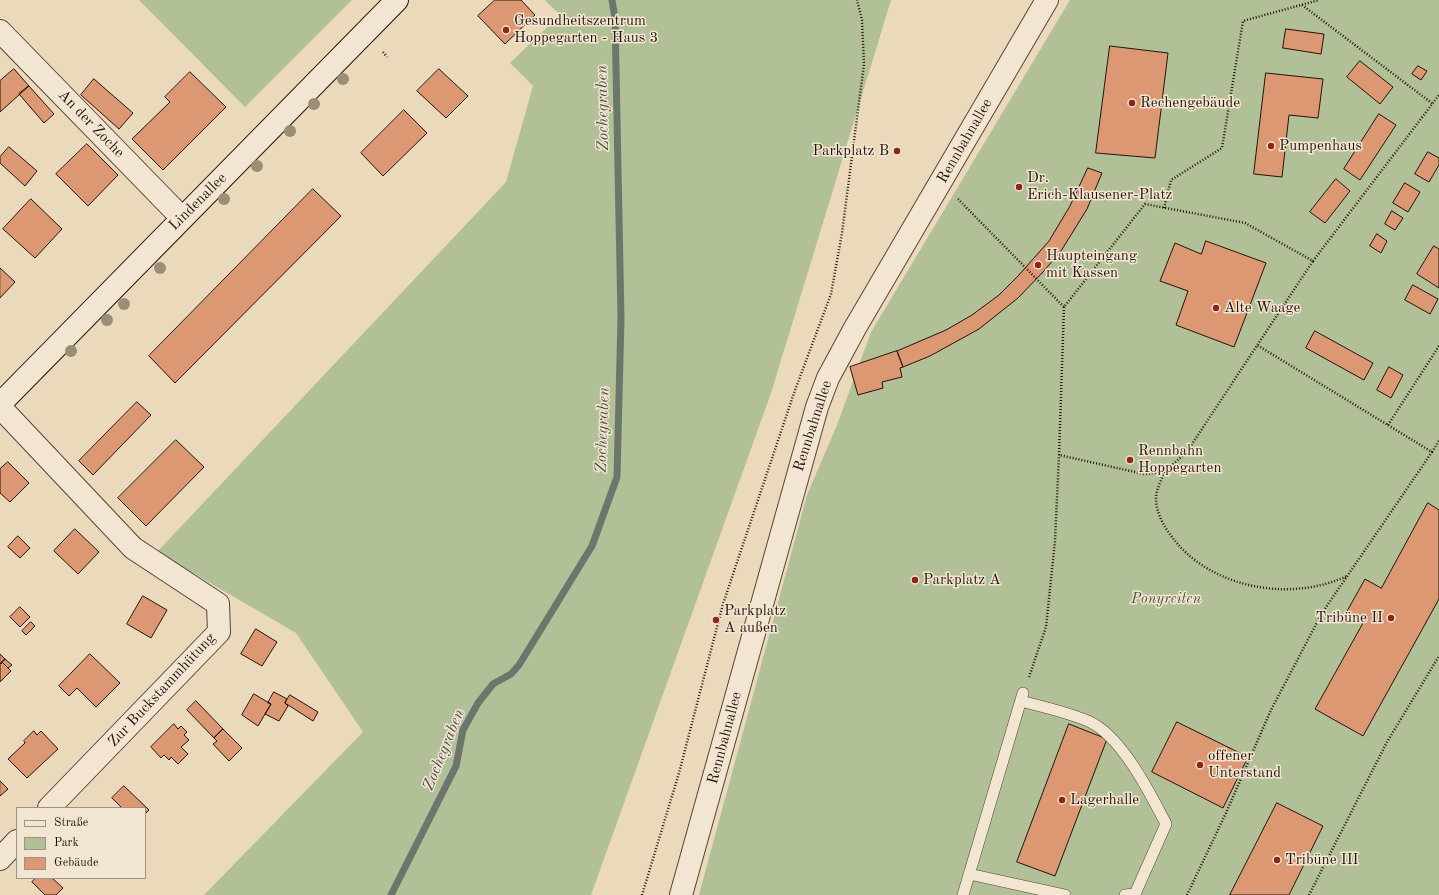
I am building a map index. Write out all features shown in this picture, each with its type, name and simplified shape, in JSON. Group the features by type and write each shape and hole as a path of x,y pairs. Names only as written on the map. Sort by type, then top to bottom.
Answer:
{"street":[{"name":"Lindenallee","path":"0,404 397,0"},
{"name":"Rennbahnallee","path":"681,895 796,479 817,407 828,378 855,328 1047,0"},
{"name":"An der Zoche","path":"0,31 182,218"},
{"name":"Zur Buckstammhütung","path":"0,408 133,548 218,604 219,632 50,807"},
{"path":"0,859 16,842"}],"lane":[{"path":"963,895 1022,697 1088,721 1104,730 1141,775 1166,824 1135,894 1125,895"},
{"path":"969,874 1065,895"}],"path":[{"path":"642,895 679,773 723,604 794,393 831,294 842,233 864,64 862,20 857,0"},
{"path":"1164,208 1171,180 1222,148 1243,21 1319,0"},
{"path":"1302,5 1433,104"},
{"path":"383,52 387,57"},
{"path":"1347,576 1331,584 1307,588 1273,588 1240,584 1211,571 1186,554 1164,527 1156,498 1164,472 1186,453 1314,261 1439,95"},
{"path":"958,199 1064,307"},
{"path":"1022,697 1046,627 1055,541 1064,307 1145,204 1245,223 1314,261"},
{"path":"1257,345 1432,452"},
{"path":"1388,425 1439,346"},
{"path":"1187,895 1226,813 1271,710 1322,613 1439,441"},
{"path":"1059,455 1144,474 1164,472"},
{"path":"1309,895 1387,742 1439,656"}],"green space":[{"path":"139,0 352,0 245,107"},
{"path":"545,0 891,0 771,393 591,895 204,895 363,732 296,633 157,552 506,182 533,86 510,63 560,15"},
{"name":"Rennbahn Hoppegarten","path":"1070,0 1439,0 1439,895 699,895 807,495 837,425 871,332"}],"building":[{"name":"Gesundheitszentrum Hoppegarten - Haus 3","path":"495,0 521,0 535,15 505,44 478,16"},
{"path":"1286,29 1324,34 1321,54 1283,48"},
{"name":"Rechengebäude","path":"1110,46 1168,53 1155,158 1096,153"},
{"path":"1360,61 1393,87 1380,104 1347,77"},
{"path":"1418,66 1427,71 1421,80 1412,74"},
{"path":"14,69 29,86 0,112 0,81"},
{"path":"439,69 468,96 446,118 417,91"},
{"path":"190,72 226,107 163,170 132,139 170,102 165,97"},
{"name":"Pumpenhaus","path":"1266,73 1323,79 1318,118 1289,115 1282,177 1254,174"},
{"path":"94,79 133,113 119,129 81,95"},
{"path":"29,86 54,114 44,123 19,94"},
{"path":"404,110 427,133 383,176 361,153"},
{"path":"1379,114 1396,125 1360,180 1344,169"},
{"path":"87,144 118,175 88,206 56,174"},
{"path":"9,147 37,171 25,186 0,163 0,157"},
{"path":"1428,152 1439,158 1439,165 1429,182 1415,174"},
{"name":"Haupteingang mit Kassen","path":"1088,168 1102,173 1087,209 1061,251 1043,272 1018,298 979,329 930,356 903,367 897,351 946,330 972,315 999,295 1018,276 1049,241 1070,206"},
{"path":"1336,179 1350,191 1325,223 1310,212"},
{"path":"1405,183 1420,192 1408,212 1393,203"},
{"path":"313,189 341,216 175,383 149,356"},
{"path":"31,199 62,229 35,258 3,229"},
{"path":"1392,211 1403,218 1395,230 1385,224"},
{"path":"1377,234 1387,241 1381,253 1370,246"},
{"name":"Alte Waage","path":"1206,241 1266,263 1234,347 1176,325 1188,291 1160,281 1175,243 1201,254"},
{"path":"1434,246 1439,249 1439,288 1417,274"},
{"path":"0,268 15,282 0,298"},
{"path":"1413,285 1438,299 1430,314 1405,300"},
{"path":"1315,331 1373,363 1364,380 1306,348"},
{"path":"897,351 903,367 900,368 902,377 882,382 883,388 858,395 850,367"},
{"path":"1389,367 1403,375 1391,398 1377,390"},
{"path":"137,402 151,415 93,475 79,461"},
{"path":"176,440 204,467 146,526 118,498"},
{"path":"8,462 29,483 10,502 0,493 0,469"},
{"name":"Tribüne II","path":"1428,503 1439,510 1439,599 1363,736 1315,709 1363,623 1346,613 1365,579 1381,588"},
{"path":"75,529 99,552 78,574 54,551"},
{"path":"18,536 30,548 20,558 8,547"},
{"path":"143,596 167,610 151,638 127,624"},
{"path":"20,607 30,617 20,627 10,617"},
{"path":"31,622 35,626 26,635 22,631"},
{"path":"256,629 277,642 262,666 241,654"},
{"path":"0,654 5,659 1,664 0,663"},
{"path":"90,654 120,683 96,707 77,688 69,696 59,686"},
{"path":"5,659 12,665 8,668 2,662"},
{"path":"2,662 11,671 0,682 0,665"},
{"path":"274,692 287,699 285,703 288,706 279,721 265,714 271,704 268,703"},
{"path":"254,694 271,704 258,726 242,715"},
{"path":"290,695 318,712 313,721 285,703"},
{"path":"196,701 223,729 214,738 187,710"},
{"name":"offener Unterstand","path":"1177,722 1248,757 1223,808 1152,772"},
{"path":"174,724 178,729 181,726 187,732 184,735 189,740 181,747 188,754 178,764 171,757 169,760 164,755 161,758 151,747"},
{"name":"Lagerhalle","path":"1069,724 1107,739 1055,876 1017,862"},
{"path":"223,729 242,748 229,761 213,744 217,741 214,738"},
{"path":"34,731 37,735 41,731 58,749 27,778 8,759 25,743 24,741"},
{"path":"0,781 8,789 0,796"},
{"path":"124,786 146,807 121,807 112,798"},
{"name":"Tribüne III","path":"1277,803 1323,826 1289,895 1230,895"},
{"path":"35,879 53,879 63,888 56,895 45,895 32,882"}],"waterway":[{"name":"Zochegraben","path":"391,895 456,766 463,730 478,703 493,684 511,674 519,665 592,546 617,477 621,318 615,18 612,0"}],"place":[{"name":"Gesundheitszentrum Hoppegarten - Haus 3","path":"506,30"},
{"name":"Rechengebäude","path":"1132,103"},
{"name":"Pumpenhaus","path":"1271,146"},
{"name":"Parkplatz B","path":"897,151"},
{"name":"Dr. Erich-Klausener-Platz","path":"1019,187"},
{"name":"Haupteingang mit Kassen","path":"1038,265"},
{"name":"Alte Waage","path":"1216,308"},
{"name":"Rennbahn Hoppegarten","path":"1130,460"},
{"name":"Parkplatz A","path":"915,580"},
{"name":"Tribüne II","path":"1391,618"},
{"name":"Parkplatz A außen","path":"716,620"},
{"name":"offener Unterstand","path":"1200,765"},
{"name":"Lagerhalle","path":"1062,800"},
{"name":"Tribüne III","path":"1277,860"}],"park label":[{"name":"Ponyreiten","path":"1166,599"}]}
